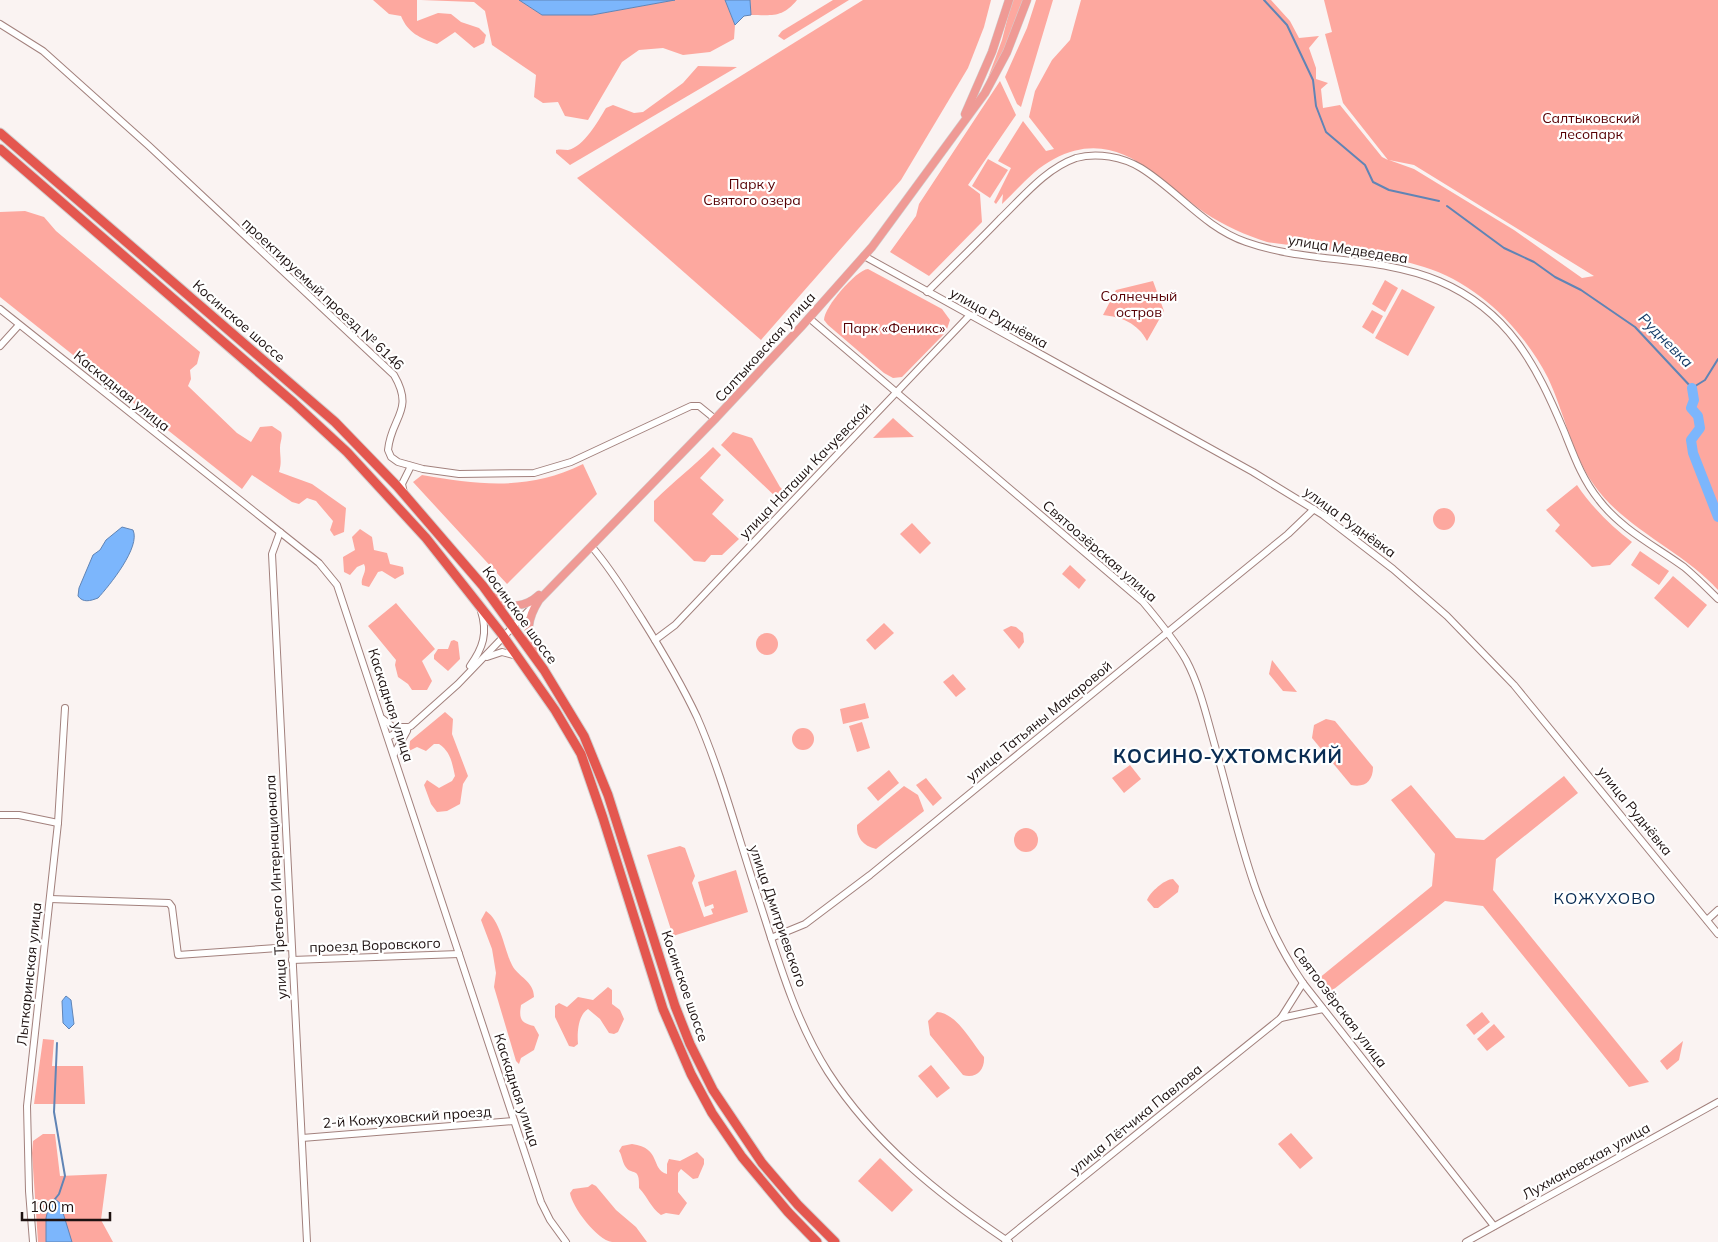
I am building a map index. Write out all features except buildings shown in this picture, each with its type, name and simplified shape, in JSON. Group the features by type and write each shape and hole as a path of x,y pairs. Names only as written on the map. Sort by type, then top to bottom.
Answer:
{"highway":[{"name":"Косинское шоссе","path":"0,133 322,410 406,496 483,586 538,661 577,722 596,761 675,1006 700,1066 728,1116 762,1163 798,1206 835,1241"},
{"name":"Косинское шоссе","path":"0,149 330,436 391,498 503,634 556,710 586,767 663,1009 691,1074 712,1112 742,1158 817,1242"}],"main road":[{"name":"Салтыковская улица","path":"954,136 976,91 1009,0"},
{"name":"Салтыковская улица","path":"538,599 592,547 715,420 864,256 985,93 1003,60 1027,0"},
{"path":"483,586 499,602 512,606 538,599"},
{"path":"538,599 531,612 527,629 538,661"}],"street":[{"name":"проектируемый проезд № 6146","path":"0,24 42,51 149,146 394,375 402,390 403,402 388,450 394,460 411,466 459,474 534,473 571,462 690,406 698,406 715,420"},
{"name":"улица Медведева","path":"927,292 1049,172 1078,158 1092,156 1123,160 1141,168 1201,216 1243,242 1273,250 1398,268 1438,280 1482,306 1522,348 1537,369 1583,478 1605,508 1622,524 1684,567 1718,599"},
{"name":"улица Руднёвка","path":"864,256 969,316 1214,450 1314,509 1393,569 1447,616 1485,654 1590,775 1718,934"},
{"name":"Каскадная улица","path":"0,310 319,563 337,585 541,1202 550,1220 566,1242"},
{"name":"улица Наташи Качуевской","path":"655,640 675,625 969,316"},
{"name":"Святоозёрская улица","path":"809,318 1143,602 1168,632 1187,662 1203,704 1243,855 1258,899 1276,941 1302,983 1494,1226"},
{"path":"0,346 19,325"},
{"path":"406,496 402,488 404,478 411,466"},
{"path":"386,475 396,479 404,478"},
{"name":"улица Татьяны Макаровой","path":"771,938 805,924 824,911 1288,534 1314,509"},
{"name":"улица Третьего Интернационала","path":"280,532 272,554 307,1242"},
{"name":"улица Дмитриевского","path":"592,547 608,565 655,640 684,691 704,734 771,938 807,1033 827,1071 848,1100 902,1161 952,1203 1007,1241"},
{"path":"471,668 485,632 480,609 472,594"},
{"name":"Салтыковская улица","path":"388,737 411,726 538,599"},
{"path":"471,668 496,652 507,652 520,657"},
{"name":"Лыткаринская улица","path":"33,1242 29,1190 27,1106 58,824 65,708"},
{"path":"382,718 392,727 411,726"},
{"path":"394,754 401,739 411,726"},
{"path":"0,815 19,815 58,824"},
{"path":"50,899 167,902 172,907 178,956 291,947"},
{"path":"1707,920 1718,910"},
{"name":"проезд Воровского","path":"292,960 459,954"},
{"name":"улица Лётчика Павлова","path":"1007,1241 1281,1018 1302,983"},
{"name":"улица Лётчика Павлова","path":"1281,1018 1323,1009"},
{"name":"Лухмановская улица","path":"1466,1242 1718,1102"},
{"name":"2-й Кожуховский проезд","path":"302,1138 514,1121"},
{"path":"799,1224 813,1242"}],"green space":[{"path":"373,0 417,0 417,21 438,13 451,14 461,22 479,28 486,35 484,43 474,48 455,32 437,44 431,42 411,31 401,16 389,14"},
{"path":"421,0 519,0 542,15 592,15 675,0 725,0 735,25 734,39 710,52 683,55 663,48 639,50 622,62 588,120 565,116 558,102 543,103 534,97 536,75 492,45 485,11 474,2"},
{"path":"750,0 797,0 782,13 751,15"},
{"path":"833,0 849,0 784,40 778,36 782,31"},
{"name":"Парк у Святого озера","path":"863,0 991,0 984,27 968,68 901,180 761,340 577,178"},
{"path":"1012,0 1024,0 1007,49 985,86 1002,40"},
{"path":"1036,0 1053,0 1021,107 1017,104 1005,77 1027,28"},
{"name":"Салтыковский лесопарк","path":"1081,0 1271,0 1290,21 1299,38 1319,36 1309,48 1316,68 1316,79 1328,83 1321,89 1323,108 1340,105 1382,157 1388,160 1343,103 1325,34 1332,32 1324,0 1718,0 1718,590 1688,563 1622,515 1607,501 1586,473 1554,391 1526,342 1480,296 1444,274 1386,257 1267,242 1228,226 1205,213 1136,161 1118,152 1098,148 1077,150 1054,159 1033,174 1002,204 1003,194 996,204 994,202 1011,168 998,161 1023,121 1046,151 1054,149 1029,117 1035,91 1052,60 1070,40","holes":["1389,160 1414,165 1594,276 1582,278 1514,230 1414,169"]},
{"path":"698,66 737,67 570,165 556,153 556,150 568,150 580,144 590,133 606,108 613,105 634,113 643,112 683,83"},
{"path":"1000,81 1016,115 968,185 980,194 982,222 929,276 890,252 916,216 919,204"},
{"path":"988,159 1008,170 990,198 972,186"},
{"path":"25,211 44,217 56,231 200,352 197,364 190,370 191,379 188,386 237,433 251,442 260,427 272,426 281,432 279,472 312,484 346,508 344,532 334,536 330,530 333,521 316,501 307,498 299,504 292,502 252,475 242,489 0,297 0,212"},
{"name":"Парк «Феникс»","path":"868,269 942,309 950,320 946,332 902,377 893,378 884,373 824,320 825,314 841,290 856,276"},
{"path":"1385,280 1398,288 1385,312 1372,304"},
{"name":"Солнечный остров","path":"1153,281 1164,311 1147,341 1134,325 1116,317 1103,315 1116,290"},
{"path":"1402,289 1435,307 1408,356 1375,338"},
{"path":"1372,310 1383,316 1373,334 1362,327"},
{"path":"893,418 914,437 873,438"},
{"path":"733,432 752,438 780,487 785,492 778,499 721,445"},
{"path":"713,447 721,455 700,478 724,500 712,514 739,539 722,555 711,555 705,562 694,561 654,521 654,501"},
{"path":"583,464 597,494 507,584 413,482 422,475 484,483 523,482 563,473"},
{"path":"1577,485 1602,515 1632,542 1610,565 1592,567 1555,531 1560,525 1546,510"},
{"path":"1444,508 1452,511 1455,519 1452,527 1444,530 1436,527 1433,519 1436,511"},
{"path":"912,523 931,543 920,554 900,534"},
{"path":"360,529 372,537 374,550 387,553 390,564 403,567 404,574 395,579 382,571 378,572 369,587 362,585 365,570 364,564 357,567 350,575 344,572 343,557 355,550 352,537"},
{"path":"1640,551 1669,571 1659,585 1631,565"},
{"path":"1070,565 1086,580 1079,589 1062,574"},
{"path":"1673,576 1707,605 1688,628 1654,598"},
{"path":"396,603 435,649 422,661 432,681 427,690 412,690 408,684 398,677 395,665 396,660 368,626"},
{"path":"884,623 894,633 875,650 866,640"},
{"path":"1011,626 1016,627 1023,633 1024,642 1019,649 1003,630"},
{"path":"767,633 775,636 778,644 775,652 767,655 759,652 756,644 759,636"},
{"path":"451,641 458,642 460,659 448,671 434,659 434,655 438,649 448,649"},
{"path":"1272,660 1297,692 1283,691 1269,674"},
{"path":"953,674 966,689 956,697 943,682"},
{"path":"865,703 869,718 843,724 840,709"},
{"path":"445,712 453,719 452,734 468,776 463,784 460,804 447,811 437,812 431,804 424,785 427,780 439,788 452,781 455,776 450,758 439,744 434,744 426,751 417,747 409,751 410,741"},
{"path":"1326,719 1335,721 1373,767 1370,780 1364,784 1351,785 1312,738 1314,725"},
{"path":"862,722 870,748 857,752 849,726"},
{"path":"803,728 811,731 814,739 811,747 803,750 795,747 792,739 795,731"},
{"path":"1130,765 1141,779 1124,793 1112,778"},
{"path":"889,770 899,783 878,801 867,788"},
{"path":"1564,776 1578,793 1496,859 1493,890 1649,1082 1629,1087 1483,906 1445,901 1329,993 1318,979 1432,886 1435,854 1391,800 1411,785 1456,838 1484,840"},
{"path":"926,778 942,798 933,806 916,785"},
{"path":"904,786 918,795 924,811 876,849 867,846 859,837 857,825"},
{"path":"1026,828 1031,829 1037,835 1037,845 1031,851 1026,852 1021,851 1015,845 1014,840 1015,835 1021,829"},
{"path":"680,846 685,848 695,876 692,883 704,917 713,914 711,909 714,908 713,904 705,907 698,882 736,870 748,912 673,936 647,855"},
{"path":"1173,879 1179,886 1178,892 1158,908 1154,908 1147,900 1154,890"},
{"path":"486,911 499,928 512,965 529,983 533,992 534,997 521,1005 520,1013 521,1019 534,1026 539,1035 534,1050 521,1058 519,1064 516,1061 494,987 496,973 492,949 481,920"},
{"path":"608,987 612,990 612,1004 620,1010 624,1019 618,1032 614,1034 609,1033 600,1019 588,1009 580,1020 578,1044 574,1047 569,1046 555,1017 555,1006 559,1003 567,1007 578,997 593,1000"},
{"path":"937,1012 951,1017 964,1030 984,1057 983,1066 976,1074 972,1076 963,1075 930,1035 928,1021"},
{"path":"1482,1012 1490,1022 1474,1035 1466,1025"},
{"path":"1494,1024 1505,1037 1487,1051 1477,1039"},
{"path":"43,1039 54,1040 52,1066 83,1066 85,1104 34,1104"},
{"path":"1683,1041 1679,1060 1667,1070 1660,1061"},
{"path":"931,1065 950,1088 937,1098 918,1076"},
{"path":"1291,1133 1313,1158 1300,1169 1278,1144"},
{"path":"43,1134 55,1134 60,1176 107,1174 101,1220 113,1242 38,1242 32,1153 33,1141"},
{"path":"632,1144 648,1150 659,1168 667,1174 669,1159 680,1161 697,1152 704,1159 704,1164 698,1178 693,1179 681,1169 678,1173 678,1192 687,1203 679,1215 666,1213 661,1215 654,1209 639,1188 637,1174 625,1166 619,1151 622,1146"},
{"path":"880,1158 913,1190 892,1212 858,1181"},
{"path":"592,1184 596,1186 616,1210 636,1227 647,1242 612,1242 599,1235 586,1222 575,1206 570,1193 573,1189 588,1187"}],"water":[{"path":"519,0 675,0 592,15 542,15"},
{"path":"725,0 750,0 751,15 744,16 735,25"},
{"path":"122,527 133,530 134,537 123,566 98,598 89,601 82,600 78,596 79,588 93,555 100,550 106,540"},
{"path":"66,996 71,1000 74,1024 69,1029 63,1023 62,1001"},
{"path":"55,1199 60,1203 72,1242 46,1242 46,1218 50,1201"}],"waterway":[{"name":"Рудневка","path":"1264,0 1287,25 1313,80 1316,106 1326,132 1365,165 1373,182 1389,190 1439,201"},
{"name":"Рудневка","path":"1447,206 1504,248 1534,262 1555,277 1581,290 1635,327 1692,388 1705,380 1718,359"},
{"name":"Рудневка","path":"1692,388 1694,400 1691,408 1698,416 1700,428 1691,440 1693,453 1718,517"},
{"path":"55,1199 59,1194 65,1176 54,1112 57,1043"}],"district":[{"name":"КОСИНО-УХТОМСКИЙ","path":"1228,756"},
{"name":"КОЖУХОВО","path":"1605,898"}]}
